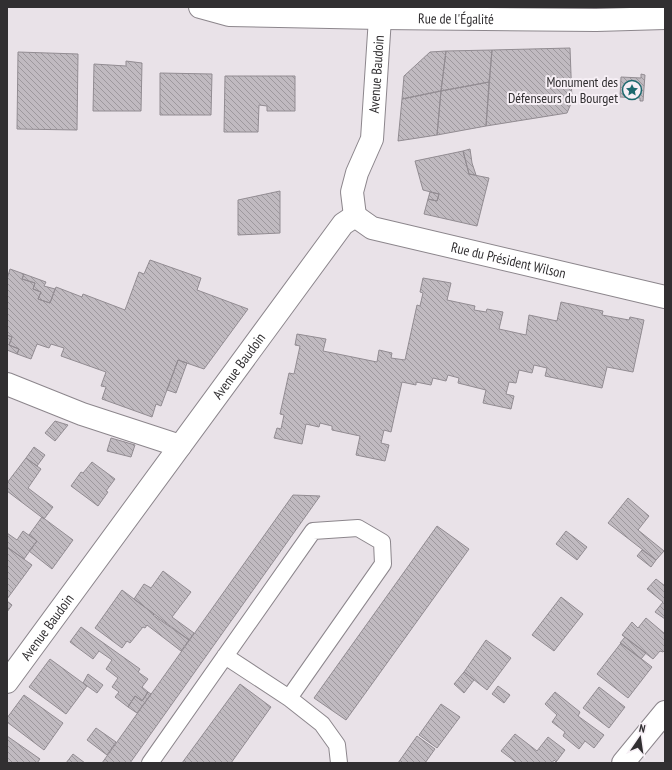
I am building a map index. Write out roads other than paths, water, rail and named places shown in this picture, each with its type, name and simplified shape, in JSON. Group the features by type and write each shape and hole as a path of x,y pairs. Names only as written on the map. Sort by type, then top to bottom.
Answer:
{"street":[{"name":"Rue de l'Égalité","path":"200,7 229,15 380,18 588,20 648,15"},
{"name":"Avenue Baudoin","path":"7,682 343,224 354,216 352,192 372,139 380,18"},
{"name":"Rue du Président Wilson","path":"354,216 372,228 665,297"},
{"path":"7,384 82,414 180,446"},
{"path":"622,763 665,712"}],"lane":[{"path":"150,763 313,531 358,528 382,542 383,564 289,698"},
{"path":"226,656 289,698 322,724 337,745 339,763"}],"place":[{"name":"Monument des Défenseurs du Bourget","path":"632,90"}]}
